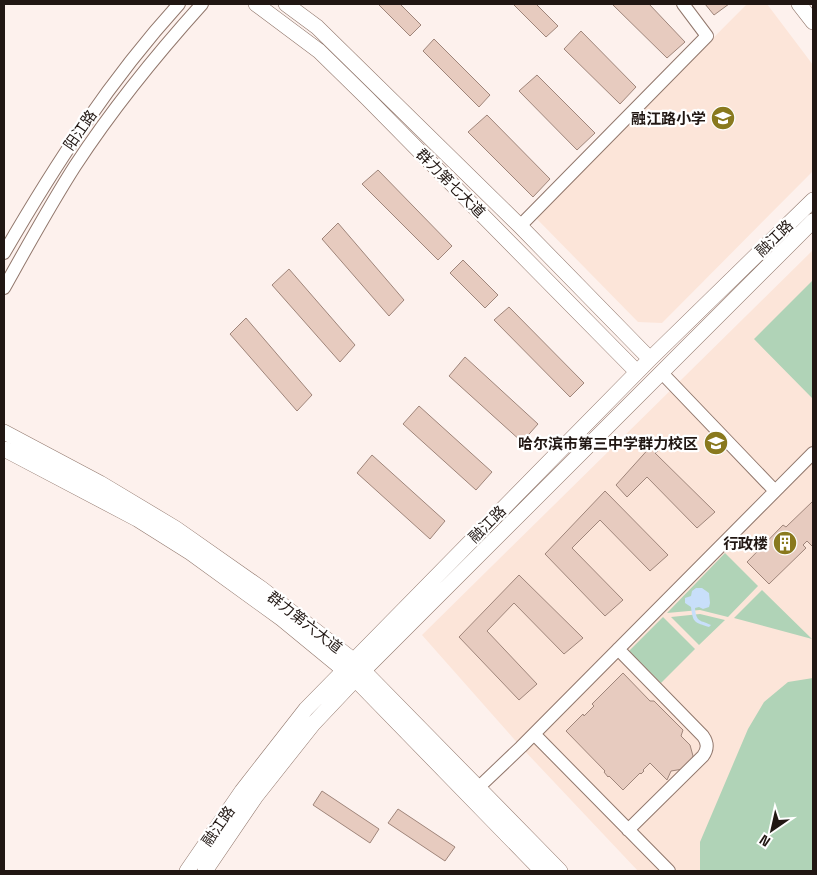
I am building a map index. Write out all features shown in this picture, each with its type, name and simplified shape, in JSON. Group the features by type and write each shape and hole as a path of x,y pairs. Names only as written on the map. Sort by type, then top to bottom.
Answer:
{"main road":[{"name":"群力第七大道","path":"256,4 319,51 637,372"},
{"name":"群力第七大道","path":"286,4 317,27 520,226 650,359"},
{"path":"799,4 813,22"},
{"name":"融江路","path":"206,871 256,796 354,670 637,372 813,200"},
{"name":"融江路","path":"187,871 237,798 306,709 354,670 662,372 813,221"},
{"name":"群力第六大道","path":"4,432 100,483 175,528 262,589 354,670 479,787 560,871"},
{"name":"群力第六大道","path":"4,448 108,503 192,553 354,670 542,871"}],"street":[{"name":"阳江路","path":"4,253 81,128 154,32 178,4"},
{"name":"阳江路","path":"4,288 51,205 104,124 167,42 202,4"},
{"path":"520,226 707,36 683,4"},
{"path":"662,372 775,491"},
{"path":"479,787 813,453"},
{"path":"618,649 703,736 707,745 703,756 628,830"},
{"path":"534,734 669,871"}],"shaded area":[{"name":"融江路小学","path":"747,4 767,4 813,65 813,171 662,323 638,322 535,217"},
{"name":"哈尔滨市第三中学群力校区","path":"813,250 813,871 638,871 521,747 422,635"}],"green space":[{"path":"813,280 813,399 754,339"},
{"path":"725,553 758,586 728,617 700,610 667,613"},
{"path":"762,590 812,639 734,618"},
{"path":"700,614 725,620 699,645 671,617"},
{"path":"663,617 695,649 661,683 629,651"},
{"path":"813,678 813,871 700,871 700,842 748,729 764,702 788,682"}],"water":[{"path":"696,588 702,588 709,593 709,607 703,609 695,608 698,619 711,625 709,627 696,622 691,607 685,603 685,598 691,596 692,591"}],"building":[{"path":"378,4 400,4 421,25 410,36"},
{"path":"513,4 536,4 558,26 546,37"},
{"path":"612,4 649,4 685,42 667,58"},
{"path":"705,4 729,4 714,15"},
{"path":"581,31 636,87 620,104 564,49"},
{"path":"434,39 490,95 479,107 423,51"},
{"path":"537,75 595,133 577,150 519,91"},
{"path":"487,115 550,179 533,197 468,132"},
{"path":"378,170 452,246 438,260 362,184"},
{"path":"338,223 404,300 389,316 322,239"},
{"path":"463,260 498,295 485,308 450,273"},
{"path":"289,269 355,345 340,362 272,285"},
{"path":"509,307 584,383 570,397 494,320"},
{"path":"246,318 312,395 297,411 230,334"},
{"path":"465,357 538,424 522,442 449,376"},
{"path":"419,406 492,472 476,490 403,424"},
{"path":"652,445 658,451 655,453 715,512 697,528 647,477 627,497 616,485"},
{"path":"372,455 445,521 430,539 357,473"},
{"path":"605,491 668,555 650,571 600,520 572,548 623,600 605,616 545,554"},
{"name":"行政楼","path":"813,501 813,547 807,541 803,545 806,548 769,584 747,562 783,525 786,527"},
{"path":"519,575 583,638 564,654 514,603 487,631 537,684 519,700 459,637"},
{"path":"623,673 650,701 654,701 683,730 681,736 690,745 693,756 683,769 671,771 667,780 650,763 623,790 608,777 605,771 566,731 594,706 592,704"},
{"path":"322,791 379,829 370,843 313,805"},
{"path":"398,809 455,847 445,861 388,823"}],"place":[{"name":"融江路小学","path":"723,118"},
{"name":"哈尔滨市第三中学群力校区","path":"716,443"},
{"name":"行政楼","path":"785,543"}]}
